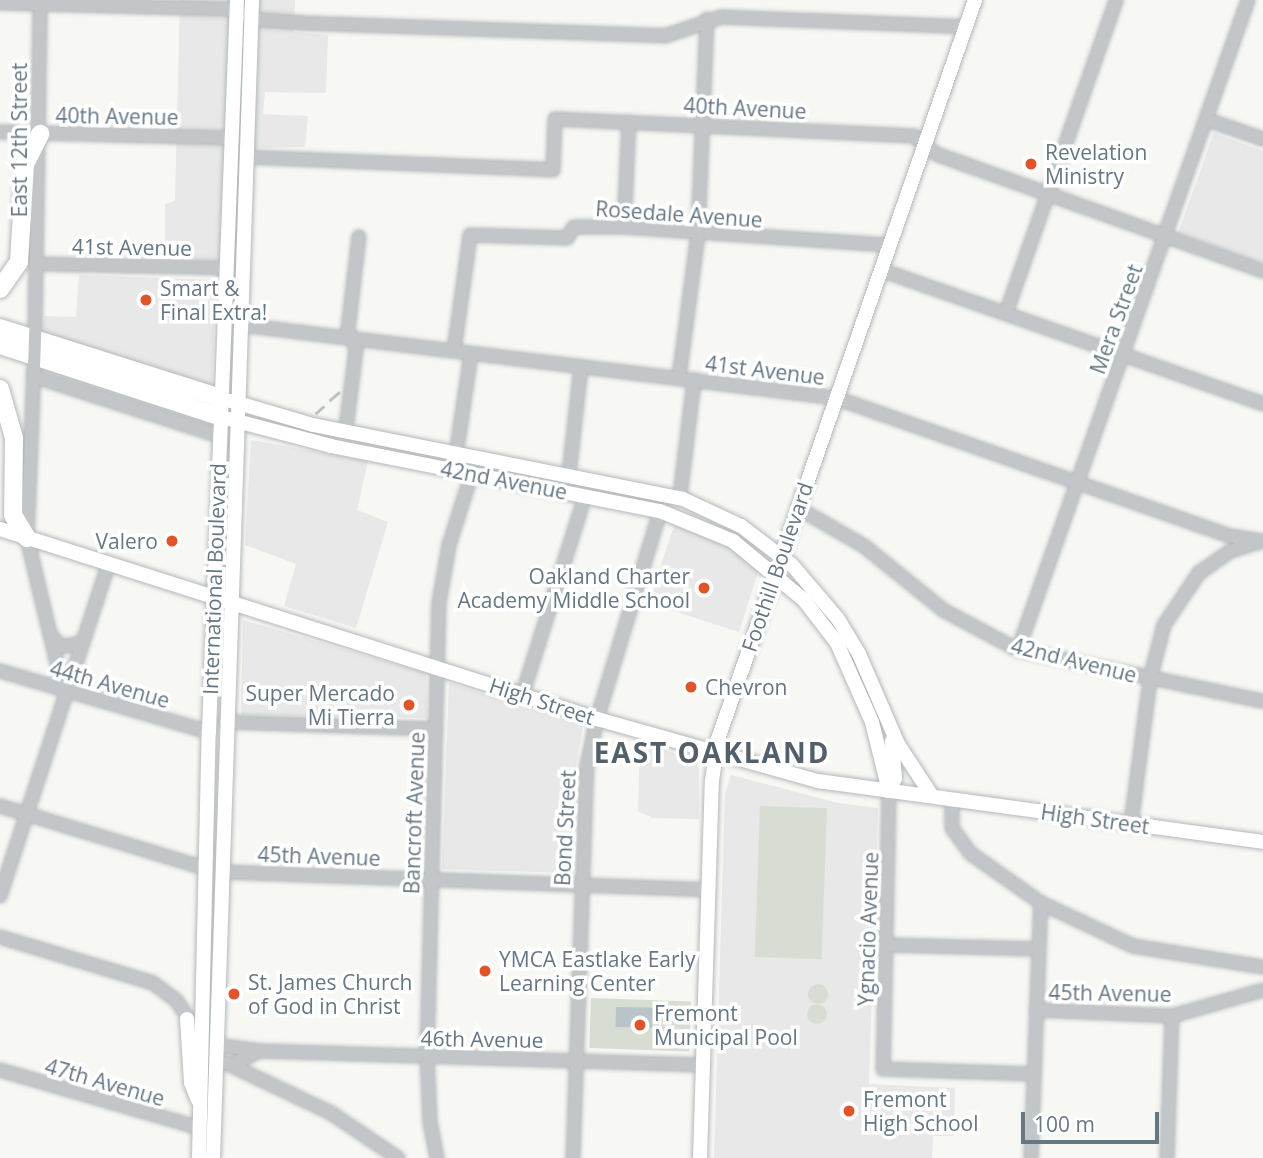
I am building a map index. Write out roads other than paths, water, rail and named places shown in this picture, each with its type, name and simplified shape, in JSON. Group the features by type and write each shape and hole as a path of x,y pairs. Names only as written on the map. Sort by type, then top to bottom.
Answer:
{"highway":[{"path":"0,289 19,262 25,164 40,134"},
{"path":"0,328 230,401"},
{"path":"0,345 229,419"},
{"path":"0,389 13,431 13,515 27,538"}],"main road":[{"name":"International Boulevard","path":"213,1158 215,871 231,601 227,268 242,10 252,0"},
{"name":"Foothill Boulevard","path":"700,1158 715,752 975,0"},
{"name":"International Boulevard","path":"230,401 241,325 246,157 242,10"},
{"name":"42nd Avenue","path":"230,401 313,425 683,499 724,516 781,555 838,619 885,716"},
{"name":"International Boulevard","path":"215,871 209,732 220,436 229,419"},
{"name":"42nd Avenue","path":"229,419 320,444 660,511 722,535 775,573 816,613 846,660 877,736 889,791"},
{"path":"472,474 482,467 516,473 536,469"},
{"path":"638,489 656,499 660,511"},
{"name":"High Street","path":"0,529 522,696 818,781 1263,842"},
{"path":"885,716 895,764 889,791"},
{"path":"885,716 932,796"},
{"path":"187,1019 191,1083 200,1105"},
{"name":"International Boulevard","path":"199,1158 200,1105 212,1047"}],"street":[{"path":"1006,313 1116,0"},
{"name":"Mera Street","path":"1018,650 1208,120 1248,0"},
{"path":"0,3 40,2 242,10 301,23 665,36 707,19 966,27"},
{"name":"East 12th Street","path":"40,2 37,264 27,538 64,692"},
{"path":"679,378 698,233 707,19"},
{"name":"40th Avenue","path":"246,157 553,170 555,119 914,136 936,154 1263,271"},
{"path":"1208,120 1263,139"},
{"path":"624,227 629,122"},
{"name":"40th Avenue","path":"0,132 233,138"},
{"name":"Rosedale Avenue","path":"454,351 470,235 567,238 574,227 624,227 890,245"},
{"path":"347,421 356,349 348,330 359,237"},
{"name":"41st Avenue","path":"37,264 227,268"},
{"path":"881,270 1263,404"},
{"name":"41st Avenue","path":"241,325 836,398 1230,536 1263,541"},
{"path":"458,442 471,354"},
{"path":"570,465 581,367"},
{"path":"33,372 220,436"},
{"path":"681,488 694,380"},
{"name":"Bancroft Avenue","path":"438,1158 430,1122 427,1057 437,667 443,572 472,474"},
{"path":"522,696 582,506"},
{"name":"42nd Avenue","path":"798,508 864,546 943,610 1018,650 1263,701"},
{"name":"Bond Street","path":"573,1158 587,766 597,719 660,511"},
{"path":"1230,536 1230,551"},
{"path":"1131,824 1150,679 1164,625 1179,598 1199,573 1230,551 1263,541"},
{"path":"0,897 64,692 109,563"},
{"path":"50,635 61,647 80,643"},
{"name":"44th Avenue","path":"0,671 64,692 209,732"},
{"path":"225,722 436,729"},
{"name":"Ygnacio Avenue","path":"889,791 883,1069 1034,1074"},
{"path":"952,799 952,828 970,853 1041,903 1133,946 1263,967"},
{"name":"45th Avenue","path":"0,806 215,871 709,890"},
{"path":"1031,1158 1041,903"},
{"path":"0,937 153,983 177,1000 187,1019 231,1065 331,1113 398,1158"},
{"path":"887,945 1038,949"},
{"name":"45th Avenue","path":"1036,1010 1172,1016 1263,989"},
{"path":"1167,1158 1172,1016"},
{"name":"46th Avenue","path":"212,1047 260,1051 704,1065"},
{"name":"46th Avenue","path":"231,1065 260,1051"},
{"name":"47th Avenue","path":"0,1070 200,1128"}],"waterway":[{"path":"330,400 338,393"},
{"path":"316,413 323,407"}],"place":[{"name":"Revelation Ministry","path":"1031,164"},
{"name":"Smart & Final Extra!","path":"146,300"},
{"name":"Valero","path":"172,541"},
{"name":"Oakland Charter Academy Middle School","path":"704,588"},
{"name":"Chevron","path":"691,687"},
{"name":"Super Mercado Mi Tierra","path":"409,705"},
{"name":"YMCA Eastlake Early Learning Center","path":"485,971"},
{"name":"St. James Church of God in Christ","path":"234,994"},
{"name":"Fremont Municipal Pool","path":"640,1025"},
{"name":"Fremont High School","path":"849,1111"}],"district":[{"name":"EAST OAKLAND","path":"712,752"}]}
